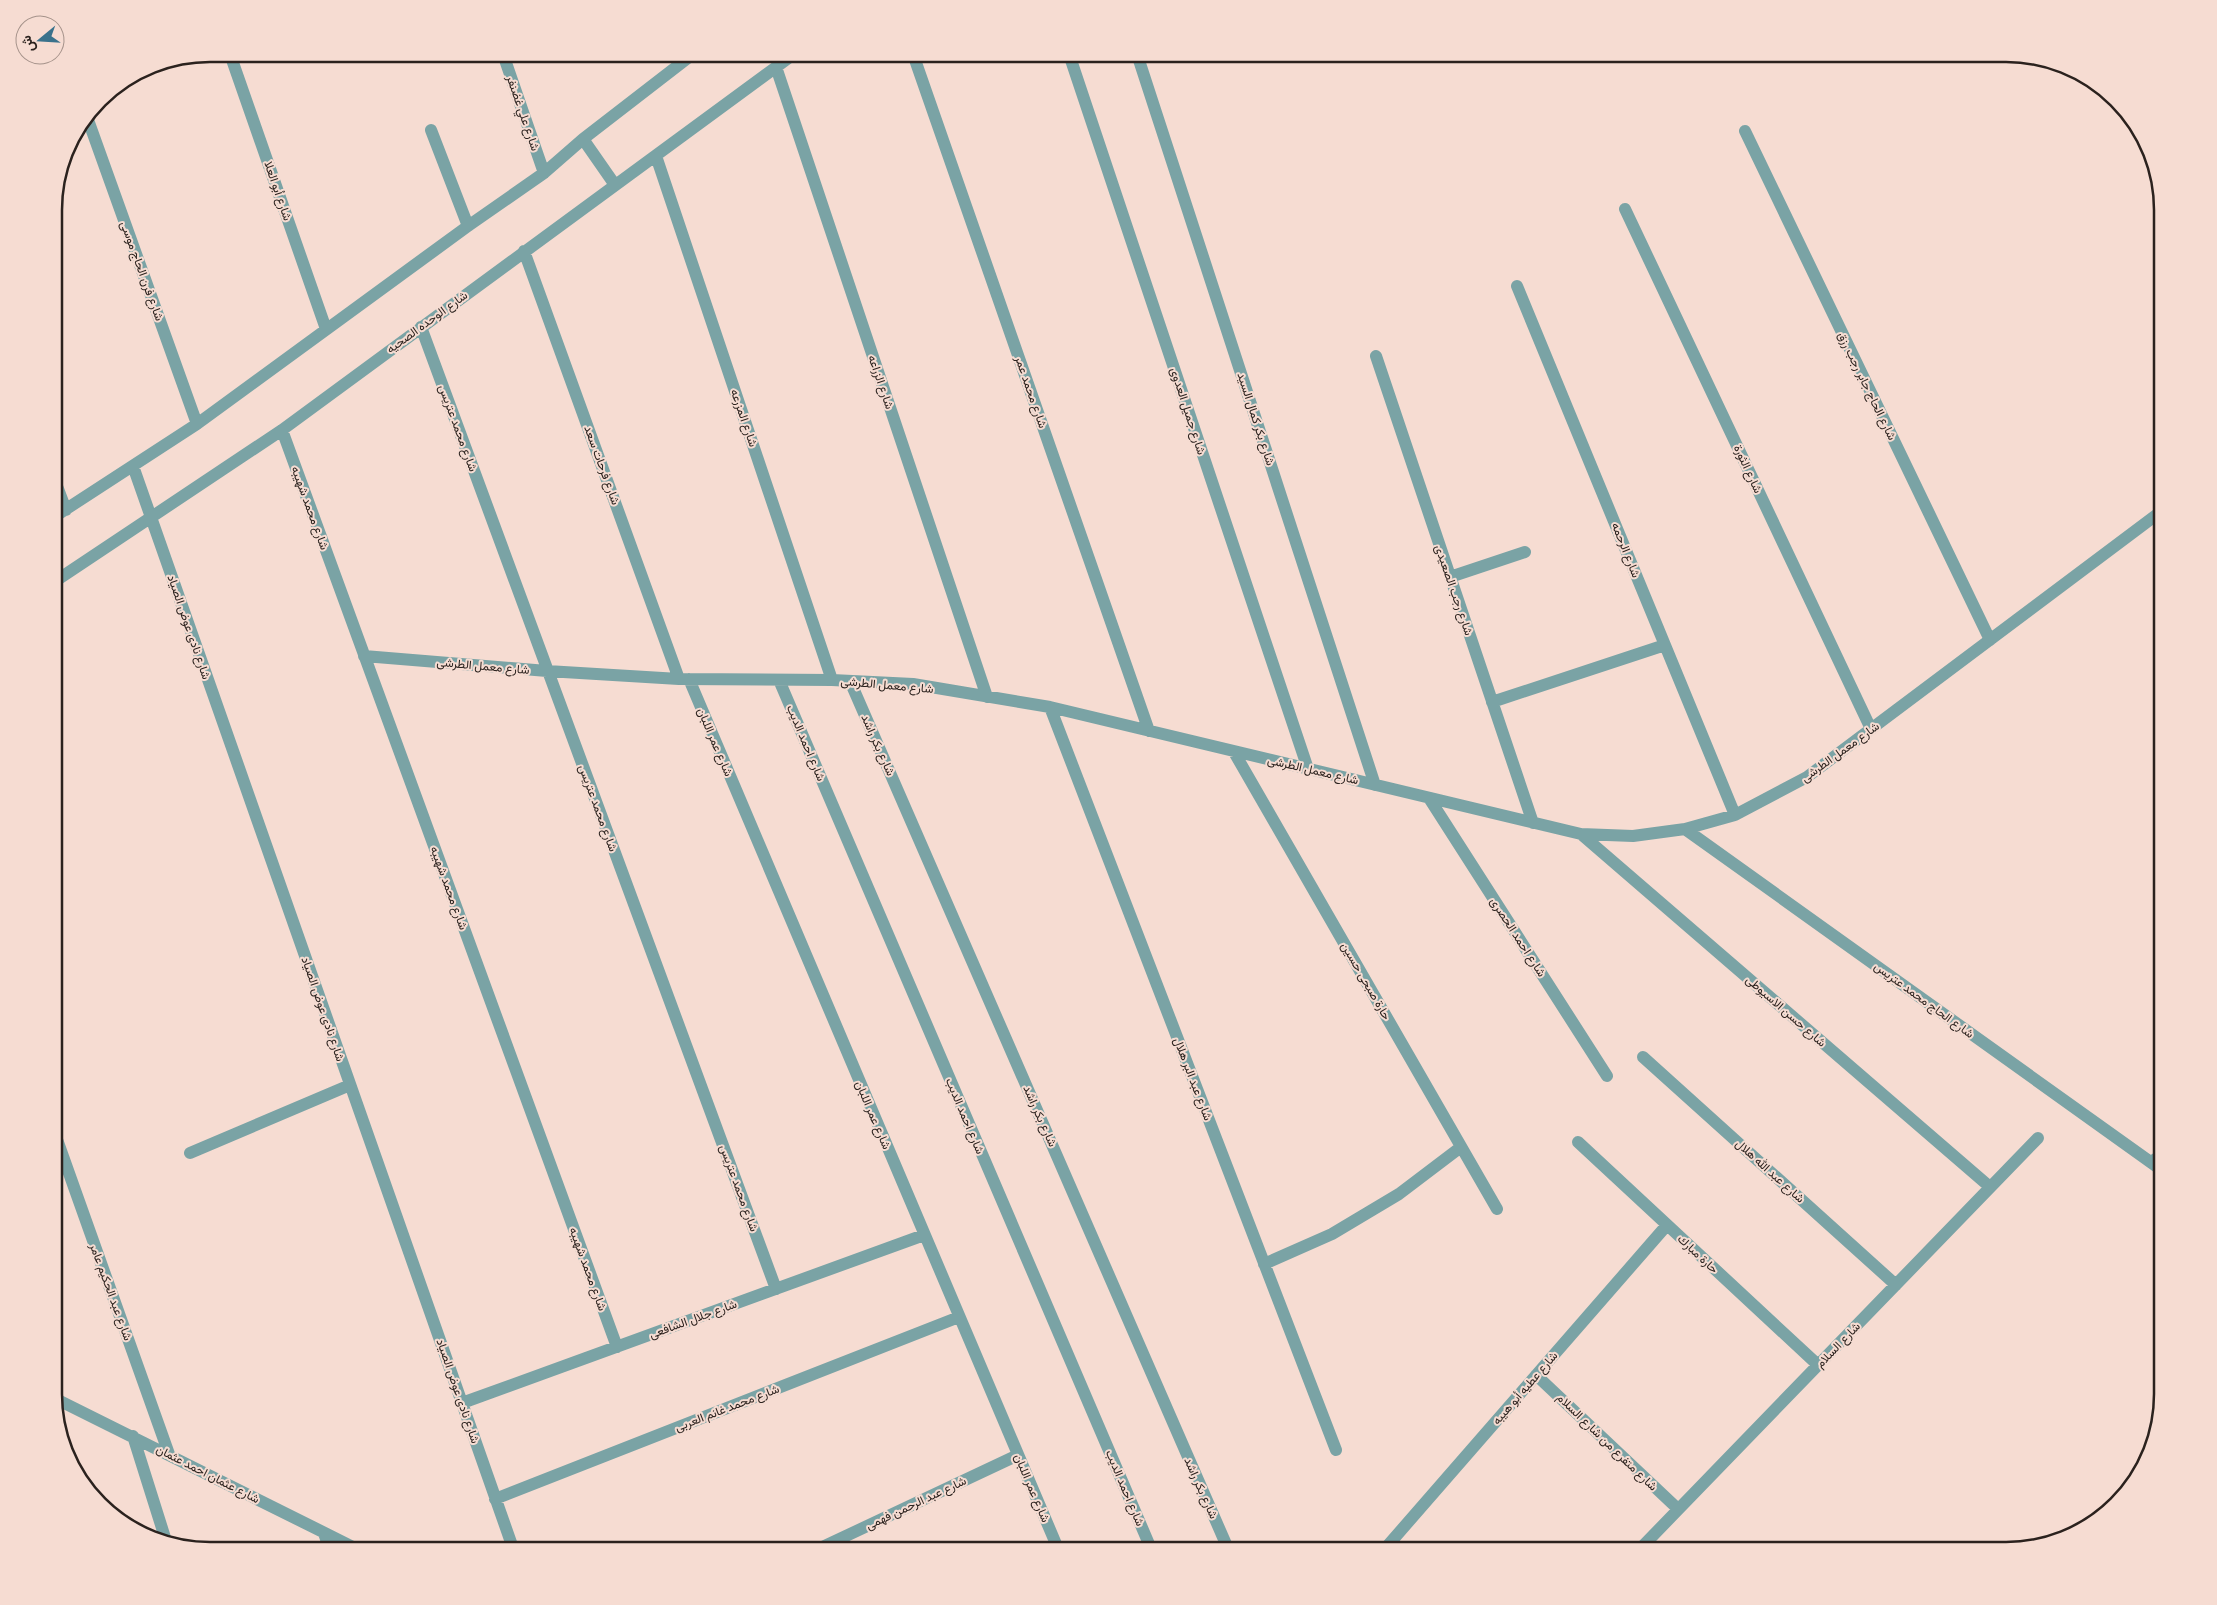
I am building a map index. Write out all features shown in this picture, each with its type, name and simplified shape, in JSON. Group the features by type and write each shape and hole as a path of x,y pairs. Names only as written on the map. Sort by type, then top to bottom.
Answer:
{"street":[{"name":"شارع بكر كمال السيد","path":"1140,62 1375,785"},
{"name":"شارع أبو العلا","path":"233,63 326,329"},
{"name":"شارع علي غضنفر","path":"506,63 544,173"},
{"path":"63,512 197,424 468,226 544,173 682,63"},
{"name":"شارع الوحده الصحيه","path":"63,576 282,430 783,63"},
{"name":"شارع محمد عمر","path":"916,63 1149,731"},
{"name":"شارع جميل العدوى","path":"1072,63 1308,769"},
{"name":"شارع الزراعه","path":"776,68 987,697"},
{"name":"شارع فرن الحاج موسى","path":"90,125 197,424"},
{"path":"432,130 468,226"},
{"name":"شارع الحاج جابر رجب رزق","path":"1745,131 1990,640"},
{"path":"583,140 615,185"},
{"name":"شارع المزرعه","path":"656,156 832,680"},
{"name":"شارع الثورة","path":"1625,209 1871,729"},
{"name":"شارع فرحات سعد","path":"524,251 684,679"},
{"name":"شارع الرحمه","path":"1516,286 1735,815"},
{"name":"شارع محمد عتريس","path":"421,327 776,1289"},
{"name":"شارع رجب الصعيدى","path":"1376,356 1533,823"},
{"name":"شارع محمد شهيبه","path":"282,430 617,1347"},
{"name":"شارع نادى عوض الصياد","path":"133,466 511,1542"},
{"path":"63,502 66,510"},
{"name":"شارع معمل الطرشى","path":"364,656 547,672 684,679 832,680 913,684 1050,707 1581,834 1633,836 1685,829 1735,815 1807,778 2154,517"},
{"path":"1450,577 1525,552"},
{"path":"1492,702 1666,645"},
{"name":"شارع عمر اللبان","path":"684,679 1056,1542"},
{"name":"شارع احمد الديب","path":"779,680 1148,1542"},
{"name":"شارع بكر راشد","path":"850,681 1225,1542"},
{"name":"شارع عبد البر هلال","path":"1050,707 1336,1450"},
{"name":"حارة صبحى حسين","path":"1234,752 1497,1209"},
{"name":"شارع احمد الحصرى","path":"1428,798 1607,1076"},
{"name":"شارع الحاج محمد عتريس","path":"1685,829 2154,1164"},
{"name":"شارع حسن الاسيوطى","path":"1581,834 1990,1187"},
{"name":"شارع عبد الله هلال","path":"1644,1057 1896,1285"},
{"path":"190,1153 350,1086"},
{"name":"شارع السلام","path":"1647,1542 2038,1138"},
{"name":"حارة مبارك","path":"1578,1142 1818,1365"},
{"path":"1264,1264 1332,1234 1391,1199 1461,1147"},
{"name":"شارع عبد الحكيم عامر","path":"63,1157 169,1454"},
{"path":"63,1169 67,1168"},
{"name":"شارع عطيه أبو هيبه","path":"1391,1542 1667,1225"},
{"name":"شارع جلال الشافعى","path":"462,1403 924,1235"},
{"name":"شارع محمد غانم العربى","path":"495,1499 959,1317"},
{"name":"شارع متفرع من شارع السلام","path":"1536,1375 1678,1509"},
{"name":"شارع عثمان احمد عثمان","path":"63,1402 343,1542"},
{"path":"133,1436 164,1535"},
{"name":"شارع عبد الرحمن فهمى","path":"833,1542 1018,1455"},
{"path":"324,1532 327,1542"}]}
